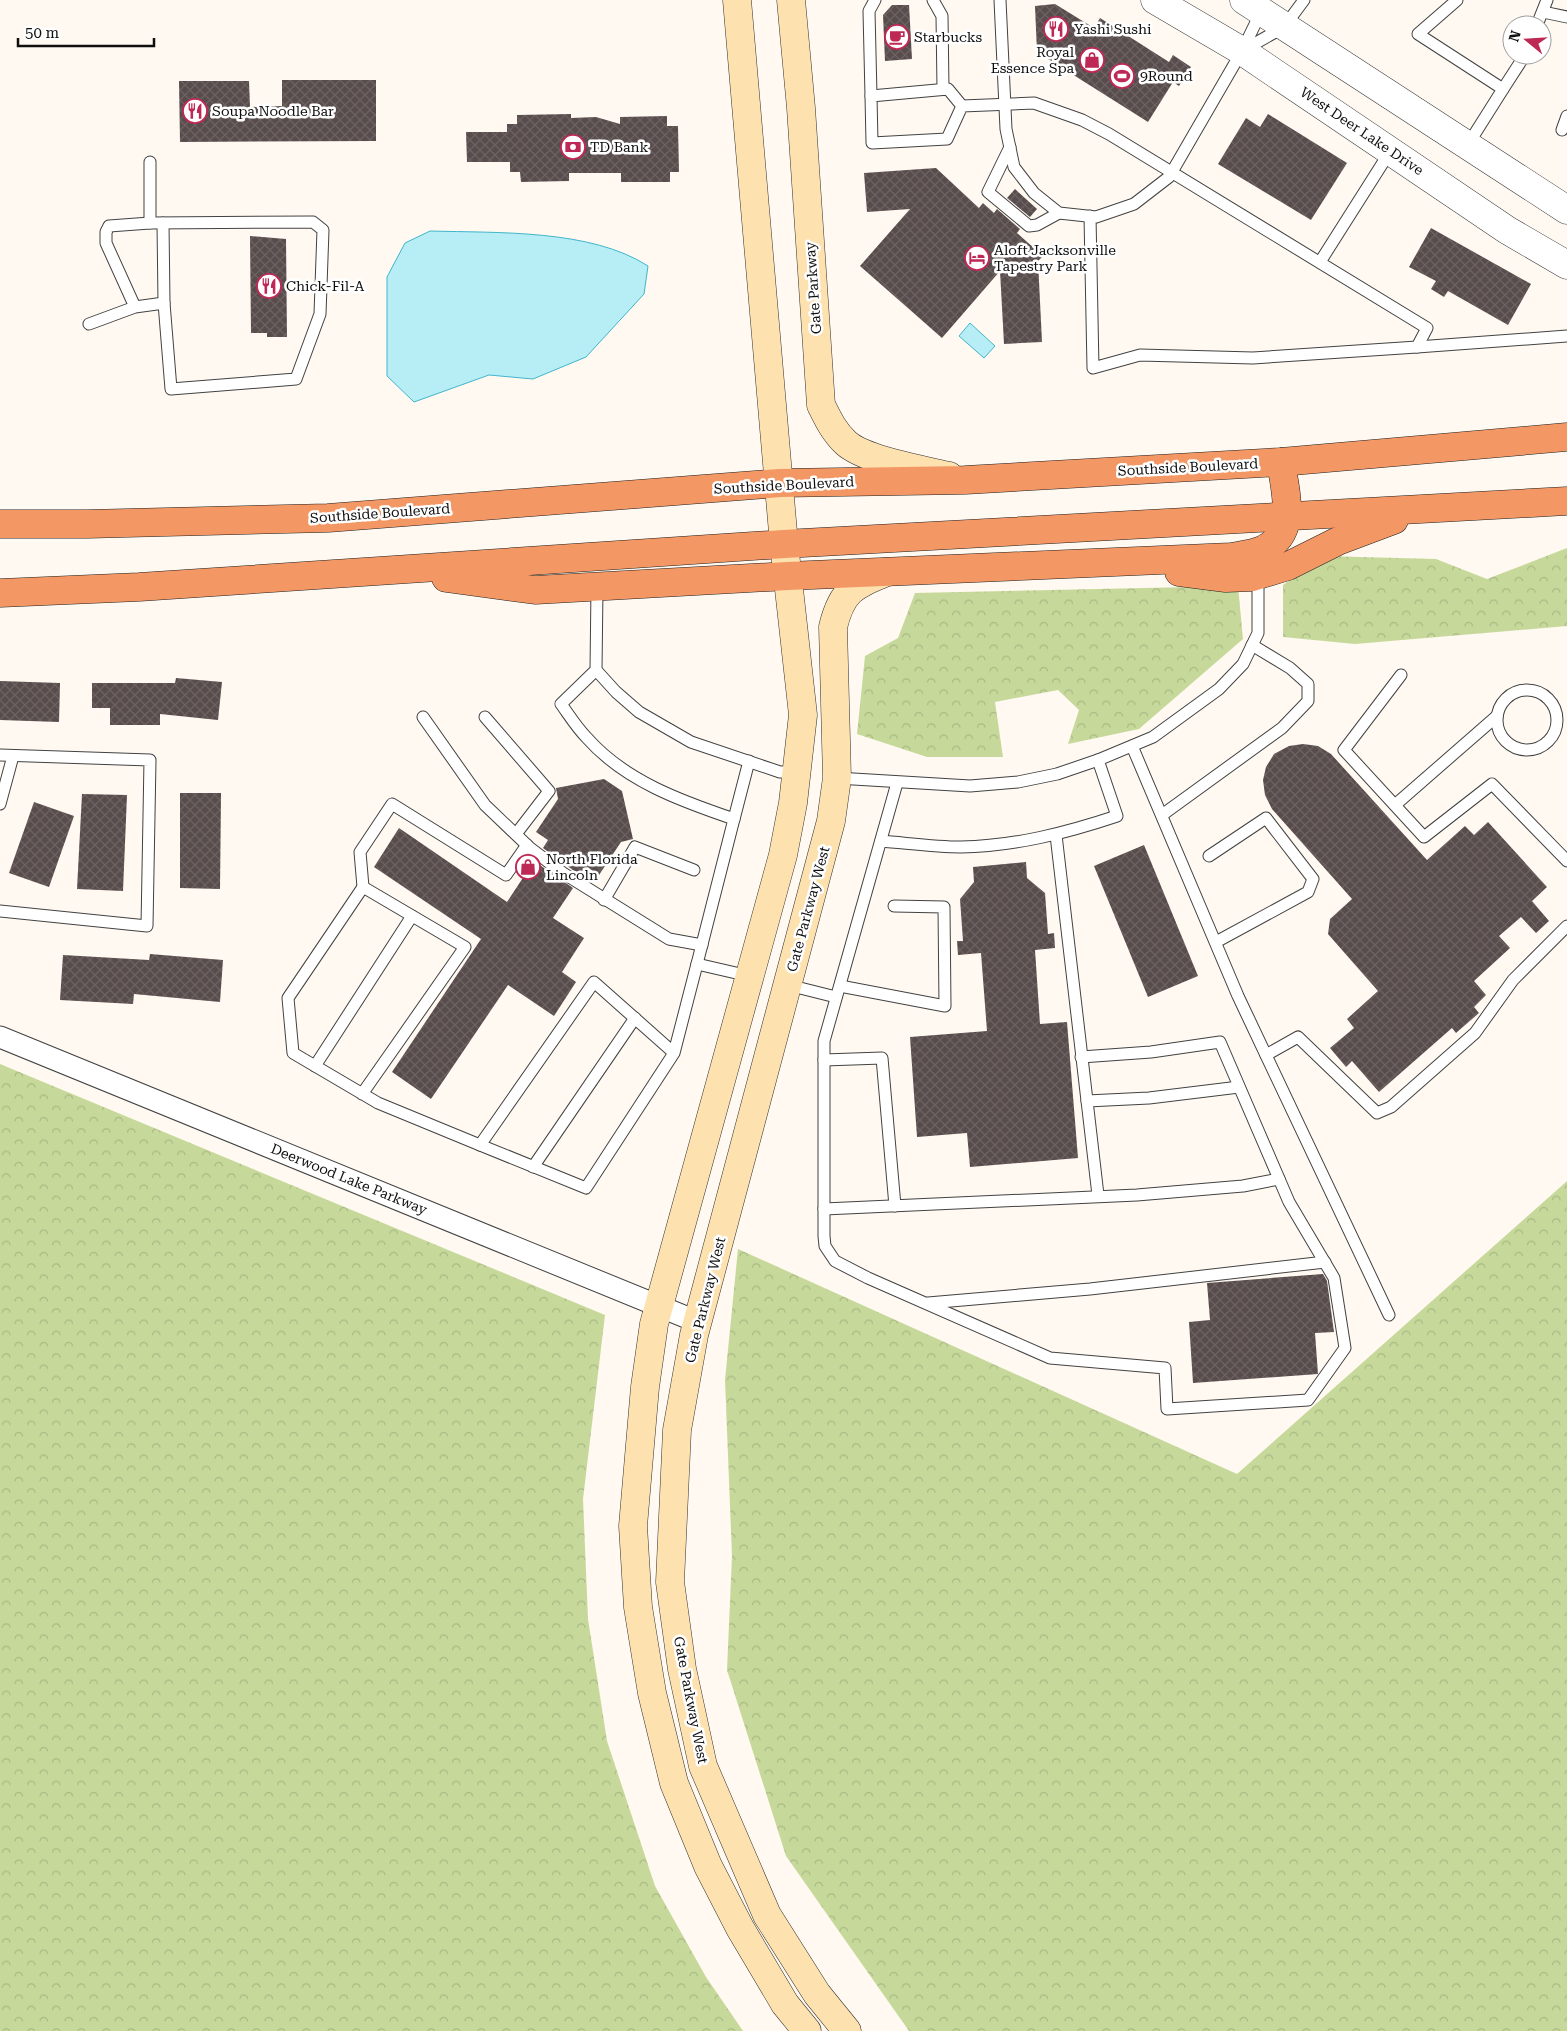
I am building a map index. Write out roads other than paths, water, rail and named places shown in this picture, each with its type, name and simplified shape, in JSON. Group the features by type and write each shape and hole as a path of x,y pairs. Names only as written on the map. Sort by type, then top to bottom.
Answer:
{"highway":[{"name":"Southside Boulevard","path":"0,524 96,524 328,518 780,483 965,480 1281,462 1567,437"},
{"path":"390,570 535,590 788,576 1231,557 1262,550 1280,536 1288,517 1281,462"},
{"path":"0,593 139,587 784,544 1567,501"},
{"path":"1105,562 1226,578 1258,575 1288,566 1338,541 1422,510"}],"main road":[{"path":"737,0 784,544 803,715 797,772 783,855 659,1306 645,1387 633,1526 638,1607 652,1693 674,1783 708,1866 740,1928 780,1996 807,2031"},
{"name":"Gate Parkway","path":"791,0 802,108 821,405 831,426 848,444 868,454 965,480"},
{"name":"Gate Parkway West","path":"847,2031 817,1994 763,1906 703,1766 682,1669 670,1582 672,1503 677,1430 698,1322 831,821 837,778 833,627 838,606 856,584 890,572"},
{"path":"797,772 837,778"},
{"path":"749,976 788,985"}],"street":[{"name":"West Deer Lake Drive","path":"1155,0 1242,51 1507,230 1567,265"},
{"path":"1258,4 1284,27 1567,210"},
{"name":"Deerwood Lake Parkway","path":"0,1037 698,1322"}],"lane":[{"path":"875,0 869,11 872,143 947,139 962,106"},
{"path":"933,0 942,16 943,90"},
{"path":"1000,0 1005,103 1014,167 1034,193 1059,213 1096,217 1134,204 1169,177 1242,51 1258,4"},
{"path":"1242,51 1284,27 1304,0"},
{"path":"1457,0 1418,34 1503,89"},
{"path":"1541,15 1547,0"},
{"path":"1542,12 1567,18"},
{"path":"1467,146 1519,65"},
{"path":"871,96 948,89 962,106"},
{"path":"962,106 1034,103 1073,116 1109,134 1427,328 1417,347"},
{"path":"1562,130 1567,116"},
{"path":"1010,147 988,192 1029,226 1037,225 1059,213"},
{"path":"1320,262 1391,150"},
{"path":"150,162 150,223"},
{"path":"1090,216 1093,368 1140,355 1253,358 1567,336"},
{"path":"135,306 106,242 106,232 109,226 150,223 313,222 323,230 320,314 296,379 171,389 164,303 163,223"},
{"path":"89,324 135,306 164,303"},
{"path":"837,778 970,786 1018,782 1057,774 1098,760 1153,737 1218,689 1243,664 1258,632 1258,575"},
{"path":"597,587 596,670 616,692 638,712 691,742 780,772 797,772"},
{"path":"1162,815 1282,728 1308,701 1308,684 1290,668 1252,645"},
{"path":"596,670 561,704 587,739 620,767 652,787 686,802 734,819"},
{"path":"1401,675 1344,750 1424,837 1492,784 1567,861"},
{"path":"1395,805 1498,716 1500,706 1515,692 1536,691 1545,696 1552,703 1557,723 1549,740 1542,746 1524,750 1506,742 1501,734 1498,716"},
{"path":"423,717 485,805 527,845 563,873 669,939 702,945"},
{"path":"485,717 550,791 516,834"},
{"path":"1132,746 1266,1055 1389,1315"},
{"path":"0,755 150,760 147,926 0,911"},
{"path":"0,804 13,756"},
{"path":"881,841 961,847 1006,844 1056,835 1117,816 1098,760"},
{"path":"527,845 506,875 392,804 360,852 363,887 288,998 293,1053 378,1103 586,1188 674,1053 749,761"},
{"path":"897,783 824,1041 825,1246 834,1260 1050,1358 1165,1368 1167,1409 1308,1400 1345,1348 1334,1278 1289,1202 1220,1042 1151,1052 1081,1057"},
{"path":"1209,856 1266,818 1313,878 1308,892 1216,942"},
{"path":"1056,835 1098,1195"},
{"path":"604,900 636,847 694,870"},
{"path":"362,1094 465,947 363,887"},
{"path":"788,985 945,1006 944,907 894,906"},
{"path":"314,1066 412,916"},
{"path":"1266,1055 1298,1037 1377,1113 1391,1106 1475,1033 1513,980 1567,926"},
{"path":"697,964 749,976"},
{"path":"480,1146 594,982 674,1053"},
{"path":"532,1167 635,1018"},
{"path":"824,1060 882,1058 895,1206"},
{"path":"1087,1101 1149,1098 1239,1086"},
{"path":"824,1209 1188,1191 1242,1186 1279,1179"},
{"path":"926,1303 1090,1289 1325,1262"}],"water":[{"path":"430,231 543,235 599,245 625,254 648,266 644,294 586,357 533,379 489,375 414,402 387,376 387,277 405,243"},
{"path":"970,323 995,346 984,358 959,336"}],"place":[{"name":"Yashi Sushi","path":"1056,29"},
{"name":"Starbucks","path":"897,37"},
{"name":"Royal Essence Spa","path":"1092,60"},
{"name":"9Round","path":"1122,76"},
{"name":"Soupa Noodle Bar","path":"195,111"},
{"name":"TD Bank","path":"573,147"},
{"name":"Aloft Jacksonville Tapestry Park","path":"977,258"},
{"name":"Chick-Fil-A","path":"269,286"},
{"name":"North Florida Lincoln","path":"528,867"}]}
